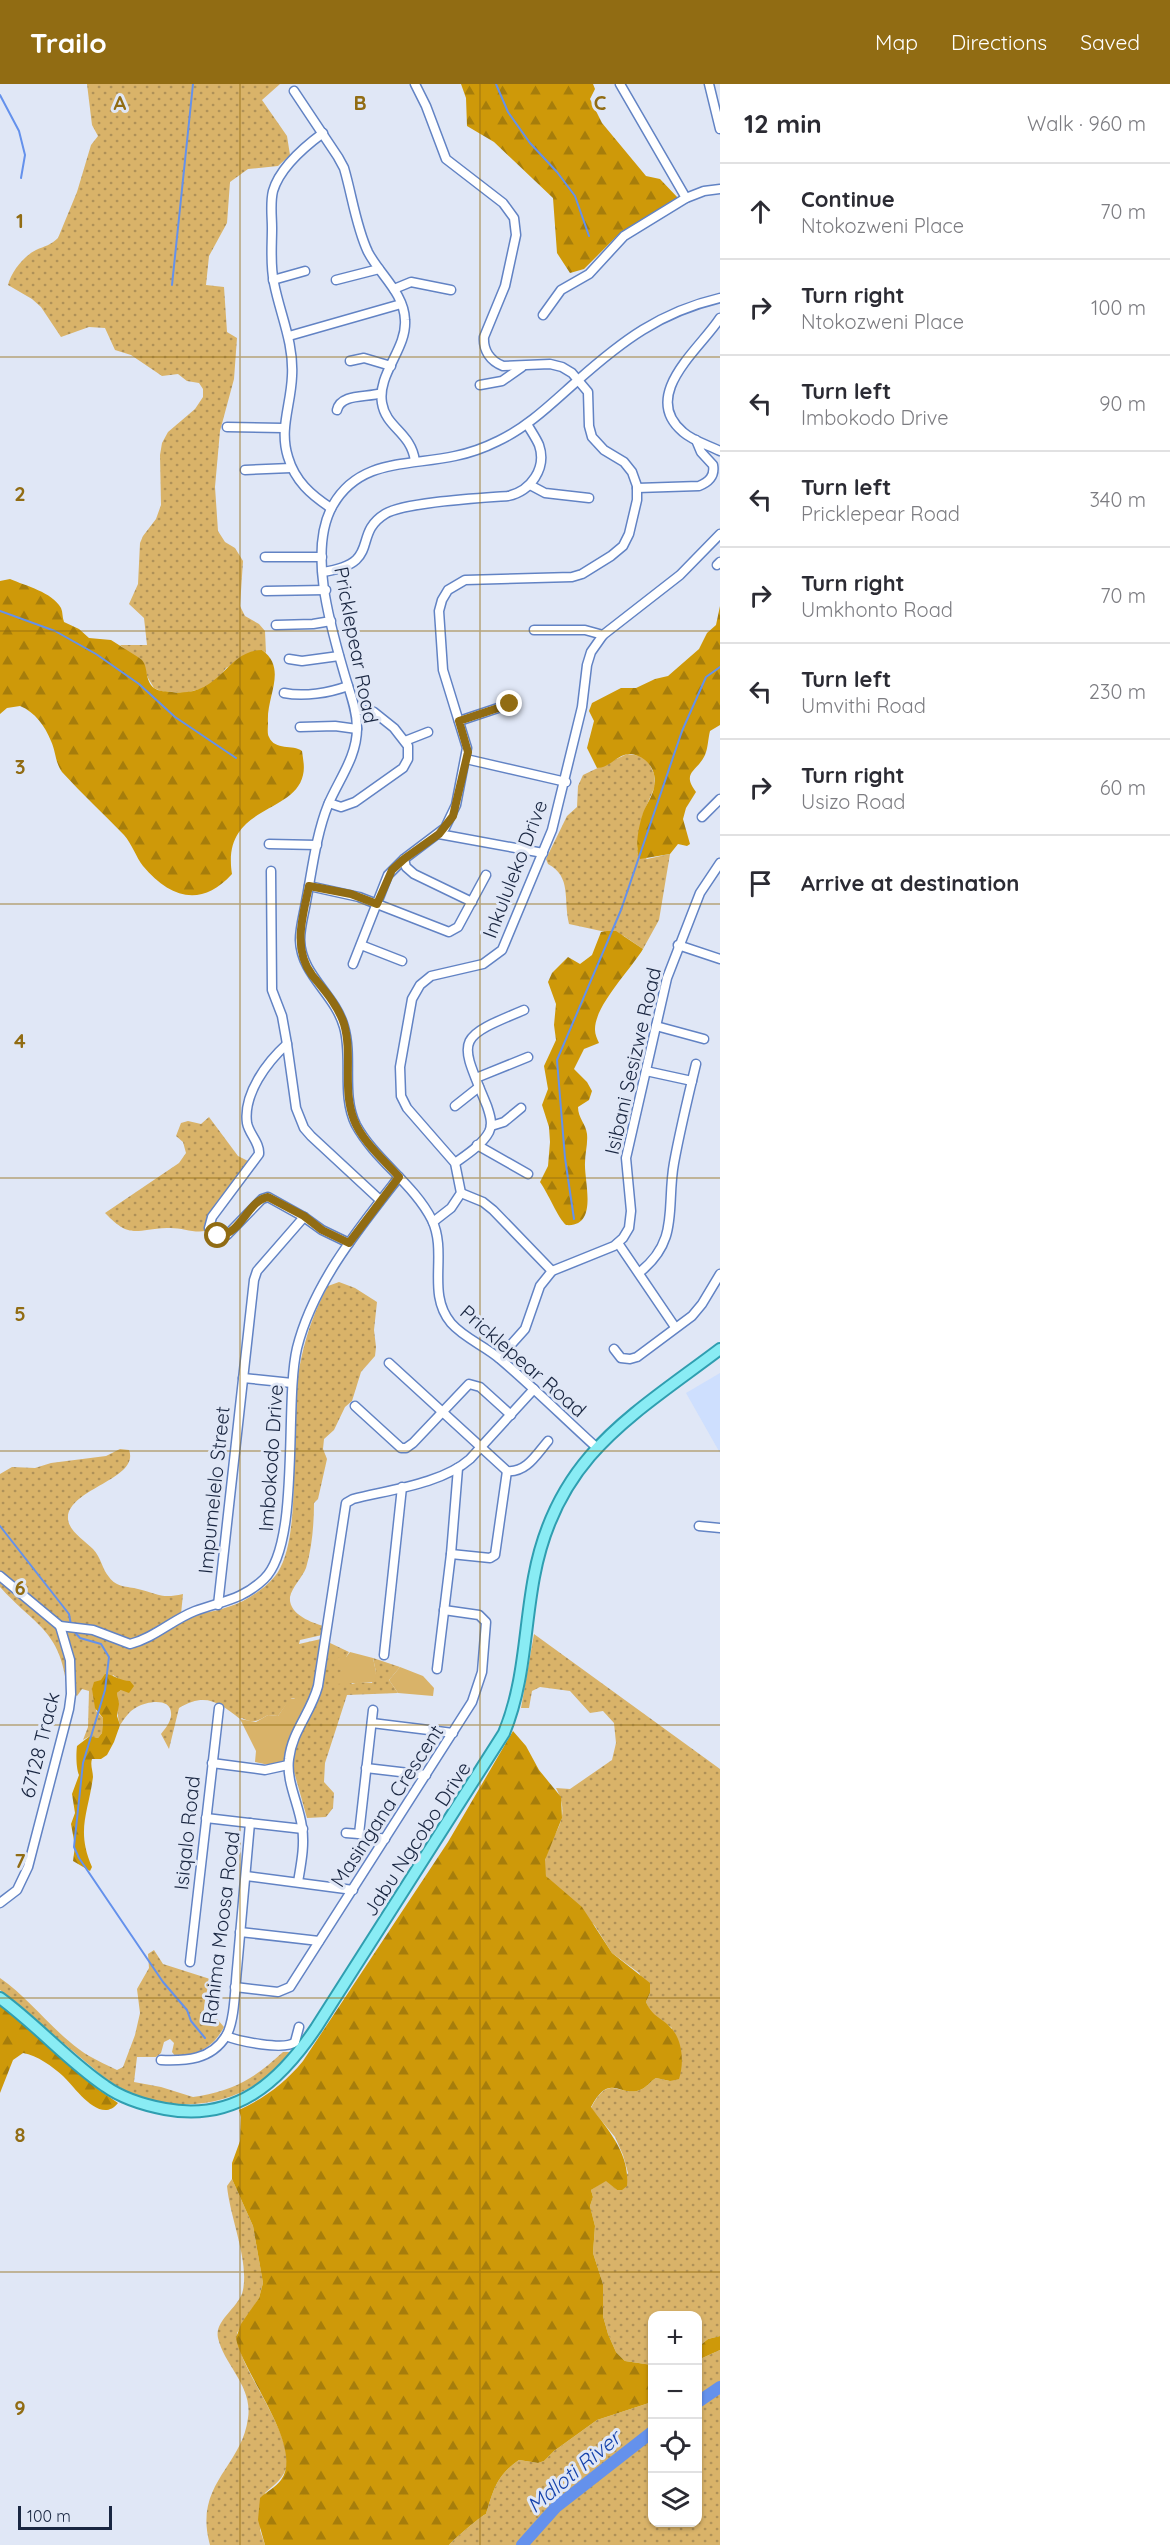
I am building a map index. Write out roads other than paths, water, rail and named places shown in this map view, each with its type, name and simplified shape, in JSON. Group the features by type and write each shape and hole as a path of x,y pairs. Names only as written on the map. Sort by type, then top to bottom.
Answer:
{"main road":[{"name":"Jabu Ngcobo Drive","path":"0,1998 106,2087 150,2106 175,2111 217,2109 241,2101 278,2077 316,2028 504,1733 515,1707 520,1683 533,1580 544,1536 562,1496 584,1460 596,1447 632,1414 720,1349"}],"street":[{"path":"354,964 388,875 404,859 439,834 453,816 466,759 467,743 445,681 441,657 439,611 444,595 453,586 465,580 572,577 591,570 618,551 626,541 632,523 637,488 635,477 629,467 604,450 592,437 589,426 589,397 578,380 567,369 557,365 507,367 498,364 488,355 483,341 505,286 516,235 514,218 503,203 446,159 415,84"},
{"path":"620,84 686,198"},
{"path":"709,84 720,129"},
{"path":"294,92 344,168 366,247 394,289 401,304 405,326 381,393 386,415 412,445 415,461"},
{"path":"323,133 294,158 274,188 273,280 289,336 292,376 283,428 284,441 291,468 306,488 331,508"},
{"path":"543,315 558,292 589,274 619,241 686,198 704,191 720,189"},
{"path":"336,280 379,269"},
{"path":"273,280 304,271"},
{"path":"394,289 411,282 451,290"},
{"name":"Pricklepear Road","path":"596,1447 500,1358 456,1328 444,1313 438,1295 439,1257 433,1222 399,1177 365,1138 354,1120 349,1099 348,1050 344,1022 304,961 301,932 318,845 329,803 352,758 357,729 355,709 331,621 323,572 323,532 331,508 347,487 370,471 386,465 455,456 502,440 527,424 632,335 686,307 720,298"},
{"path":"289,336 401,304"},
{"path":"720,318 674,377 668,393 669,410 682,431 720,451"},
{"path":"350,361 364,358 391,366"},
{"path":"480,385 502,381 523,367"},
{"path":"337,410 345,400 381,393"},
{"path":"323,572 345,568 355,562 377,520 390,511 508,496 530,485 539,468 541,453 538,442 527,424"},
{"path":"227,427 283,428"},
{"path":"637,488 699,486 708,481 713,475 713,465 701,452 696,440"},
{"path":"245,470 291,468"},
{"path":"530,485 545,493 589,498"},
{"name":"Inkululeko Drive","path":"461,1193 455,1163 407,1108 401,1096 399,1075 412,999 430,976 483,964 499,954 506,944 543,854 566,782 584,700 588,659 603,635 680,575 720,534"},
{"path":"265,557 322,557"},
{"path":"266,591 326,590"},
{"path":"276,625 331,621"},
{"path":"534,630 585,630 603,635"},
{"path":"289,659 302,661 339,656"},
{"path":"284,693 294,695 324,693 348,686"},
{"path":"459,721 510,704"},
{"path":"329,803 336,806 350,805 403,768 409,755 405,741 374,712 355,709"},
{"path":"300,727 335,726 357,729"},
{"path":"405,741 428,732"},
{"path":"466,759 566,782"},
{"path":"702,817 720,799"},
{"path":"439,834 543,854"},
{"path":"269,844 318,845"},
{"path":"404,859 406,867 414,874 472,902"},
{"name":"Isibani Sesizwe Road","path":"618,1243 627,1233 631,1222 626,1158 667,978 700,893 720,863"},
{"path":"271,871 275,887 272,990 282,1016 296,1108 304,1128 380,1200"},
{"path":"309,886 351,894 449,932 456,930 486,875"},
{"path":"360,945 402,960"},
{"path":"678,945 720,960"},
{"path":"455,1163 488,1134 491,1126 490,1116 467,1052 472,1036 485,1027 524,1010"},
{"path":"656,1026 704,1039"},
{"path":"287,1044 276,1053 256,1083 250,1098 247,1123 259,1149 259,1154 213,1217 209,1228 215,1236 227,1235 265,1197 272,1198 304,1216 322,1230 349,1243"},
{"path":"455,1106 477,1083 528,1057"},
{"path":"640,1272 657,1257 669,1229 673,1164 696,1064"},
{"path":"646,1071 692,1081"},
{"path":"491,1126 504,1122 521,1108"},
{"path":"477,1145 528,1174"},
{"name":"Imbokodo Drive","path":"60,1626 93,1630 130,1644 195,1611 230,1601 266,1578 279,1559 288,1495 292,1383 298,1346 306,1320 321,1288 349,1243 399,1177"},
{"path":"433,1222 451,1208 461,1193 483,1202 493,1210 552,1270"},
{"name":"Impumelelo Street","path":"218,1605 255,1276 304,1216"},
{"path":"500,1358 525,1329 540,1286 552,1270 618,1243 640,1272 675,1327"},
{"path":"614,1350 621,1358 635,1358 697,1310 720,1274"},
{"path":"389,1363 507,1471 518,1471 523,1468 548,1441"},
{"path":"243,1378 292,1383"},
{"path":"355,1406 401,1448 414,1443 466,1385 474,1383 511,1415"},
{"path":"298,1882 303,1829 288,1765 292,1740 311,1706 318,1686 346,1503 352,1499 433,1479 458,1468 481,1447 534,1389"},
{"path":"437,1669 451,1554 458,1468"},
{"path":"451,1554 490,1558 495,1555 507,1471"},
{"path":"384,1655 402,1486"},
{"path":"699,1526 720,1528"},
{"path":"0,1576 60,1626"},
{"name":"Masingana Crescent","path":"235,1987 278,1992 287,1989 453,1733 477,1690 482,1672 487,1626 485,1619 478,1615 444,1610"},
{"name":"67128 Track","path":"0,1904 17,1890 26,1875 69,1709 72,1685 70,1660 60,1626"},
{"name":"Isiqalo Road","path":"190,1962 219,1708"},
{"path":"359,1834 373,1710"},
{"path":"372,1723 453,1733"},
{"path":"212,1763 265,1770 288,1765"},
{"path":"366,1768 426,1775"},
{"path":"206,1818 303,1829"},
{"name":"Rahima Moosa Road","path":"161,2060 196,2059 213,2049 226,2036 235,1987 250,1823"},
{"path":"346,1833 385,1839"},
{"path":"246,1876 353,1890"},
{"path":"240,1932 319,1941"},
{"path":"226,2036 242,2041 288,2046 295,2042 299,2027"}],"waterway":[{"path":"172,285 193,84"},
{"path":"496,84 508,112 530,143 557,172 575,196 589,236"},
{"path":"0,95 19,131 25,155 21,178"},
{"path":"0,611 55,631 96,654 139,684 175,717 236,758"},
{"path":"574,1219 565,1158 557,1060 621,910 682,731 706,677 720,667"},
{"path":"0,1526 69,1614 71,1625"},
{"path":"73,1630 80,1638 101,1644 109,1657 105,1690 83,1763 74,1847 79,1858 163,1982 187,2010 191,2021 205,2038"},
{"name":"Mdloti River","path":"702,2399 720,2387"},
{"name":"Mdloti River","path":"522,2545 556,2507 648,2435"}]}
